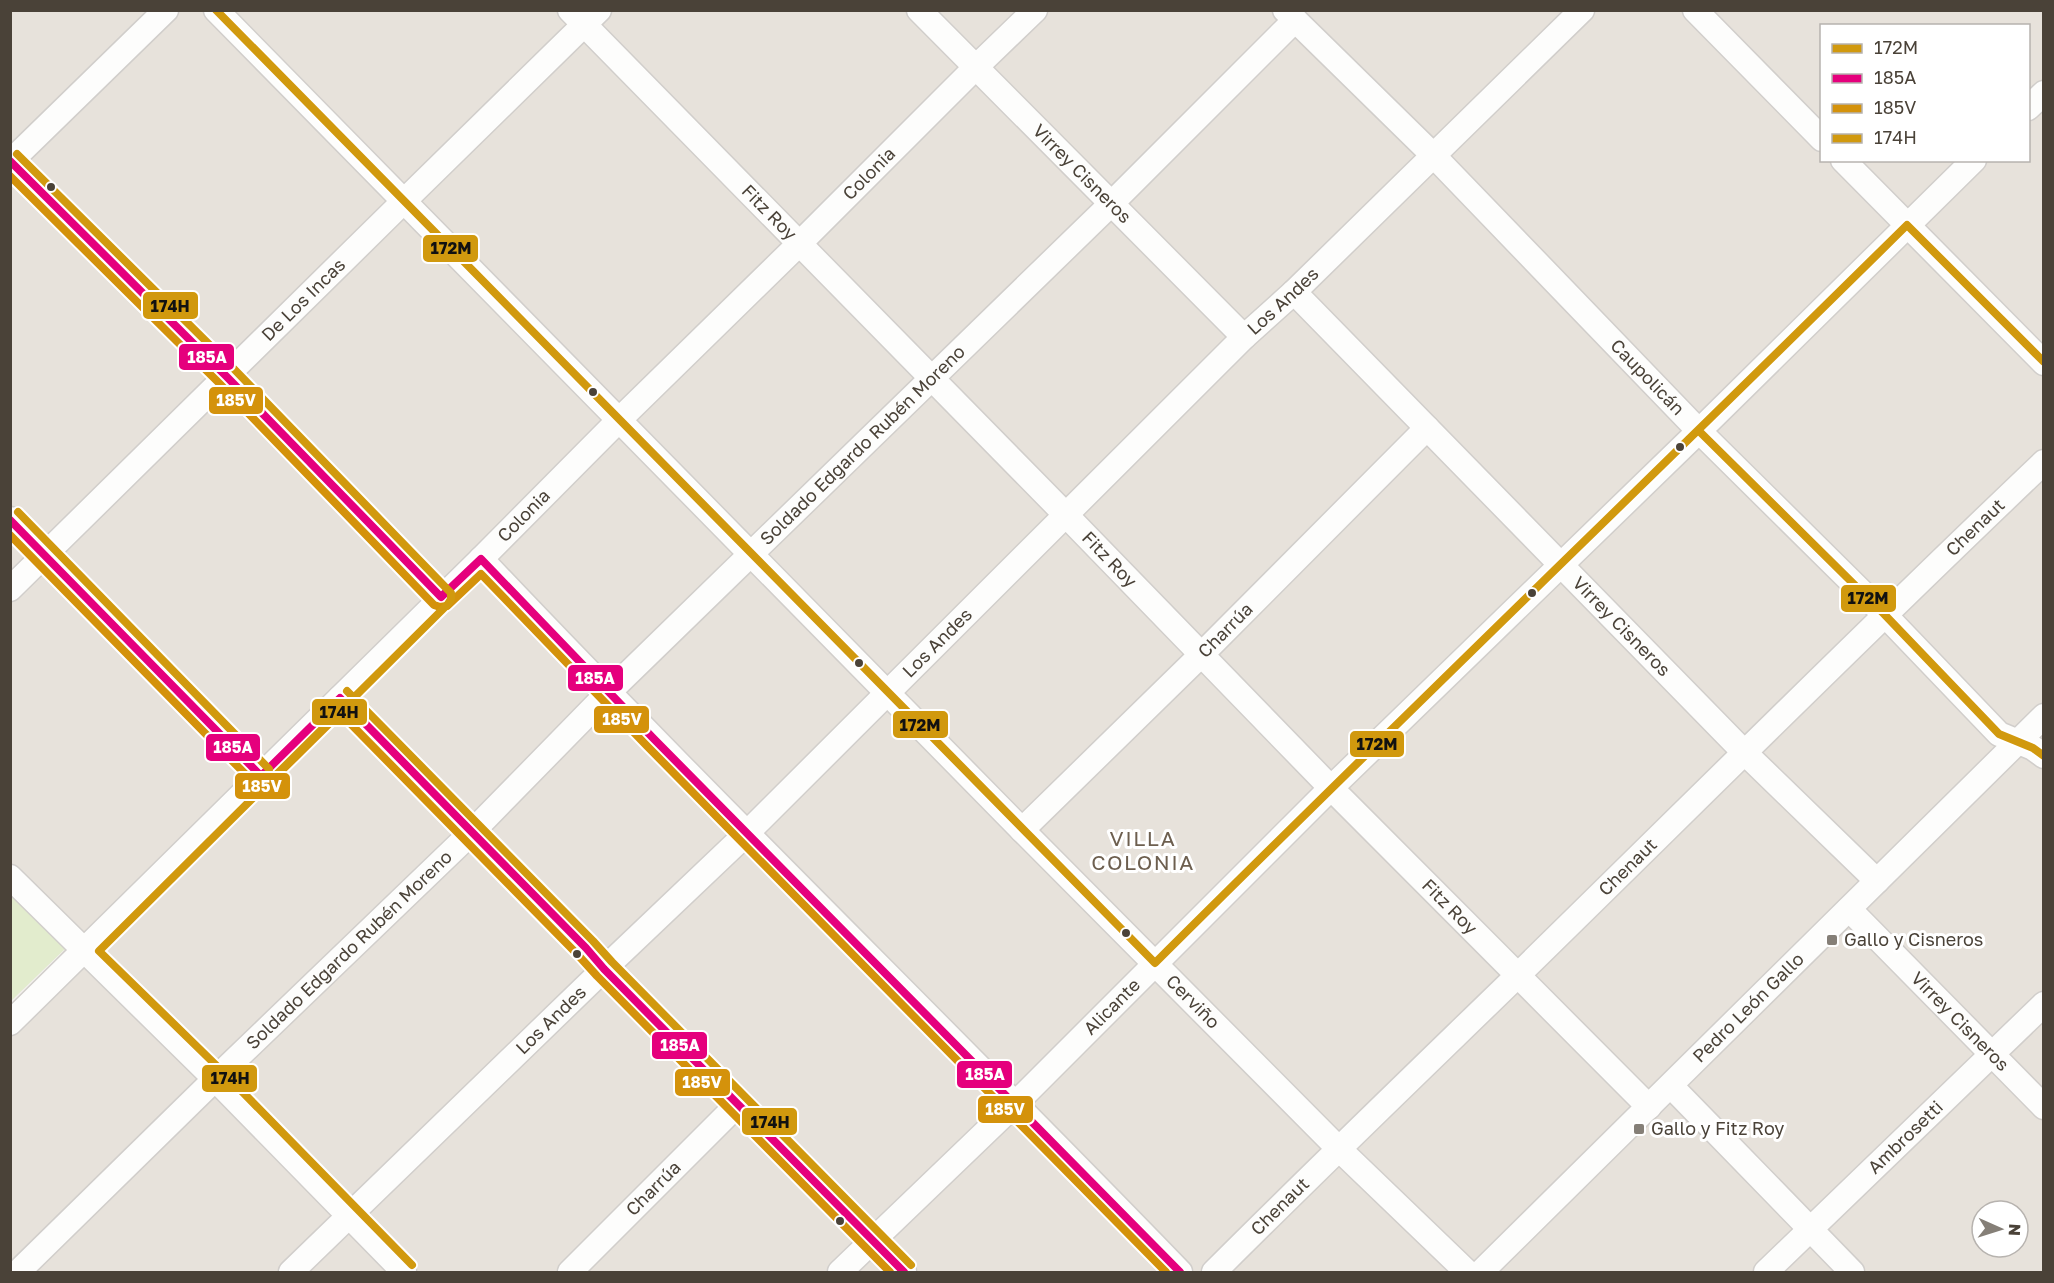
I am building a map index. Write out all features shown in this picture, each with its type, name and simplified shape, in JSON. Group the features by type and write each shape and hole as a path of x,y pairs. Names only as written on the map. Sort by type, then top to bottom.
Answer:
{"street":[{"path":"166,10 11,161 226,376 441,597"},
{"name":"Cerviño","path":"216,10 1022,830 1338,1148 1467,1272"},
{"name":"Virrey Cisneros","path":"919,10 1244,337"},
{"name":"Colonia","path":"10,1023 1035,10"},
{"name":"Los Andes","path":"291,1272 746,834 1244,337 1582,10"},
{"path":"1695,10 1820,138"},
{"name":"De Los Incas","path":"10,589 403,202 585,15"},
{"name":"Fitz Roy","path":"585,15 931,379 1330,788 1649,1107"},
{"name":"Caupolicán","path":"1290,15 1432,155 1699,431 1884,614 1999,734 2033,748 2043,756"},
{"name":"Soldado Edgardo Rubén Moreno","path":"18,1272 471,833 608,693 1112,203 1290,15"},
{"path":"2030,106 2043,93"},
{"path":"1845,162 2043,363"},
{"name":"Alicante","path":"840,1272 1016,1103 1330,788 1699,431 1972,162"},
{"name":"Virrey Cisneros","path":"1293,292 1744,752 1877,881"},
{"name":"Charrúa","path":"1022,830 1201,655 1426,428"},
{"name":"Chenaut","path":"1214,1272 1884,614 2043,462"},
{"path":"10,519 261,776"},
{"path":"481,559 746,834 1016,1103 1180,1272"},
{"path":"340,698 904,1272"},
{"name":"Pedro León Gallo","path":"1494,1268 1649,1107 2043,716"},
{"path":"10,876 215,1079 404,1272"},
{"name":"Virrey Cisneros","path":"1849,909 2043,1107"},
{"name":"Ambrosetti","path":"1766,1272 2043,1004"},
{"path":"1671,1086 1852,1272"},
{"name":"Charrúa","path":"570,1272 738,1104"}],"shaded area":[{"path":"10,11 2043,11 2043,1272 11,1272 11,1011 68,946 11,888"}],"green space":[{"path":"11,888 68,946 11,1001"}],"transit line":[{"name":"172M","path":"216,10 1155,963"},
{"name":"174H","path":"17,154 234,369 451,593 448,604 99,951 223,1072 412,1265"},
{"name":"185A","path":"10,161 226,376 441,597 481,559 654,739 1180,1272"},
{"name":"185V","path":"10,176 219,383 434,605 447,606 481,574 647,746 1166,1272"},
{"name":"172M","path":"1155,963 1907,225 2044,362"},
{"name":"172M","path":"1699,431 1884,614 1999,734 2033,748 2044,756"},
{"name":"174H","path":"18,512 269,769"},
{"name":"185A","path":"10,520 261,776 340,698 904,1272"},
{"name":"185V","path":"10,535 256,785 268,784 340,713 890,1272"},
{"name":"174H","path":"347,691 911,1265"}],"place":[{"name":"Gallo y Cisneros","path":"1832,940"},
{"name":"Gallo y Fitz Roy","path":"1639,1129"}],"district":[{"name":"VILLA COLONIA","path":"1143,851"}]}
